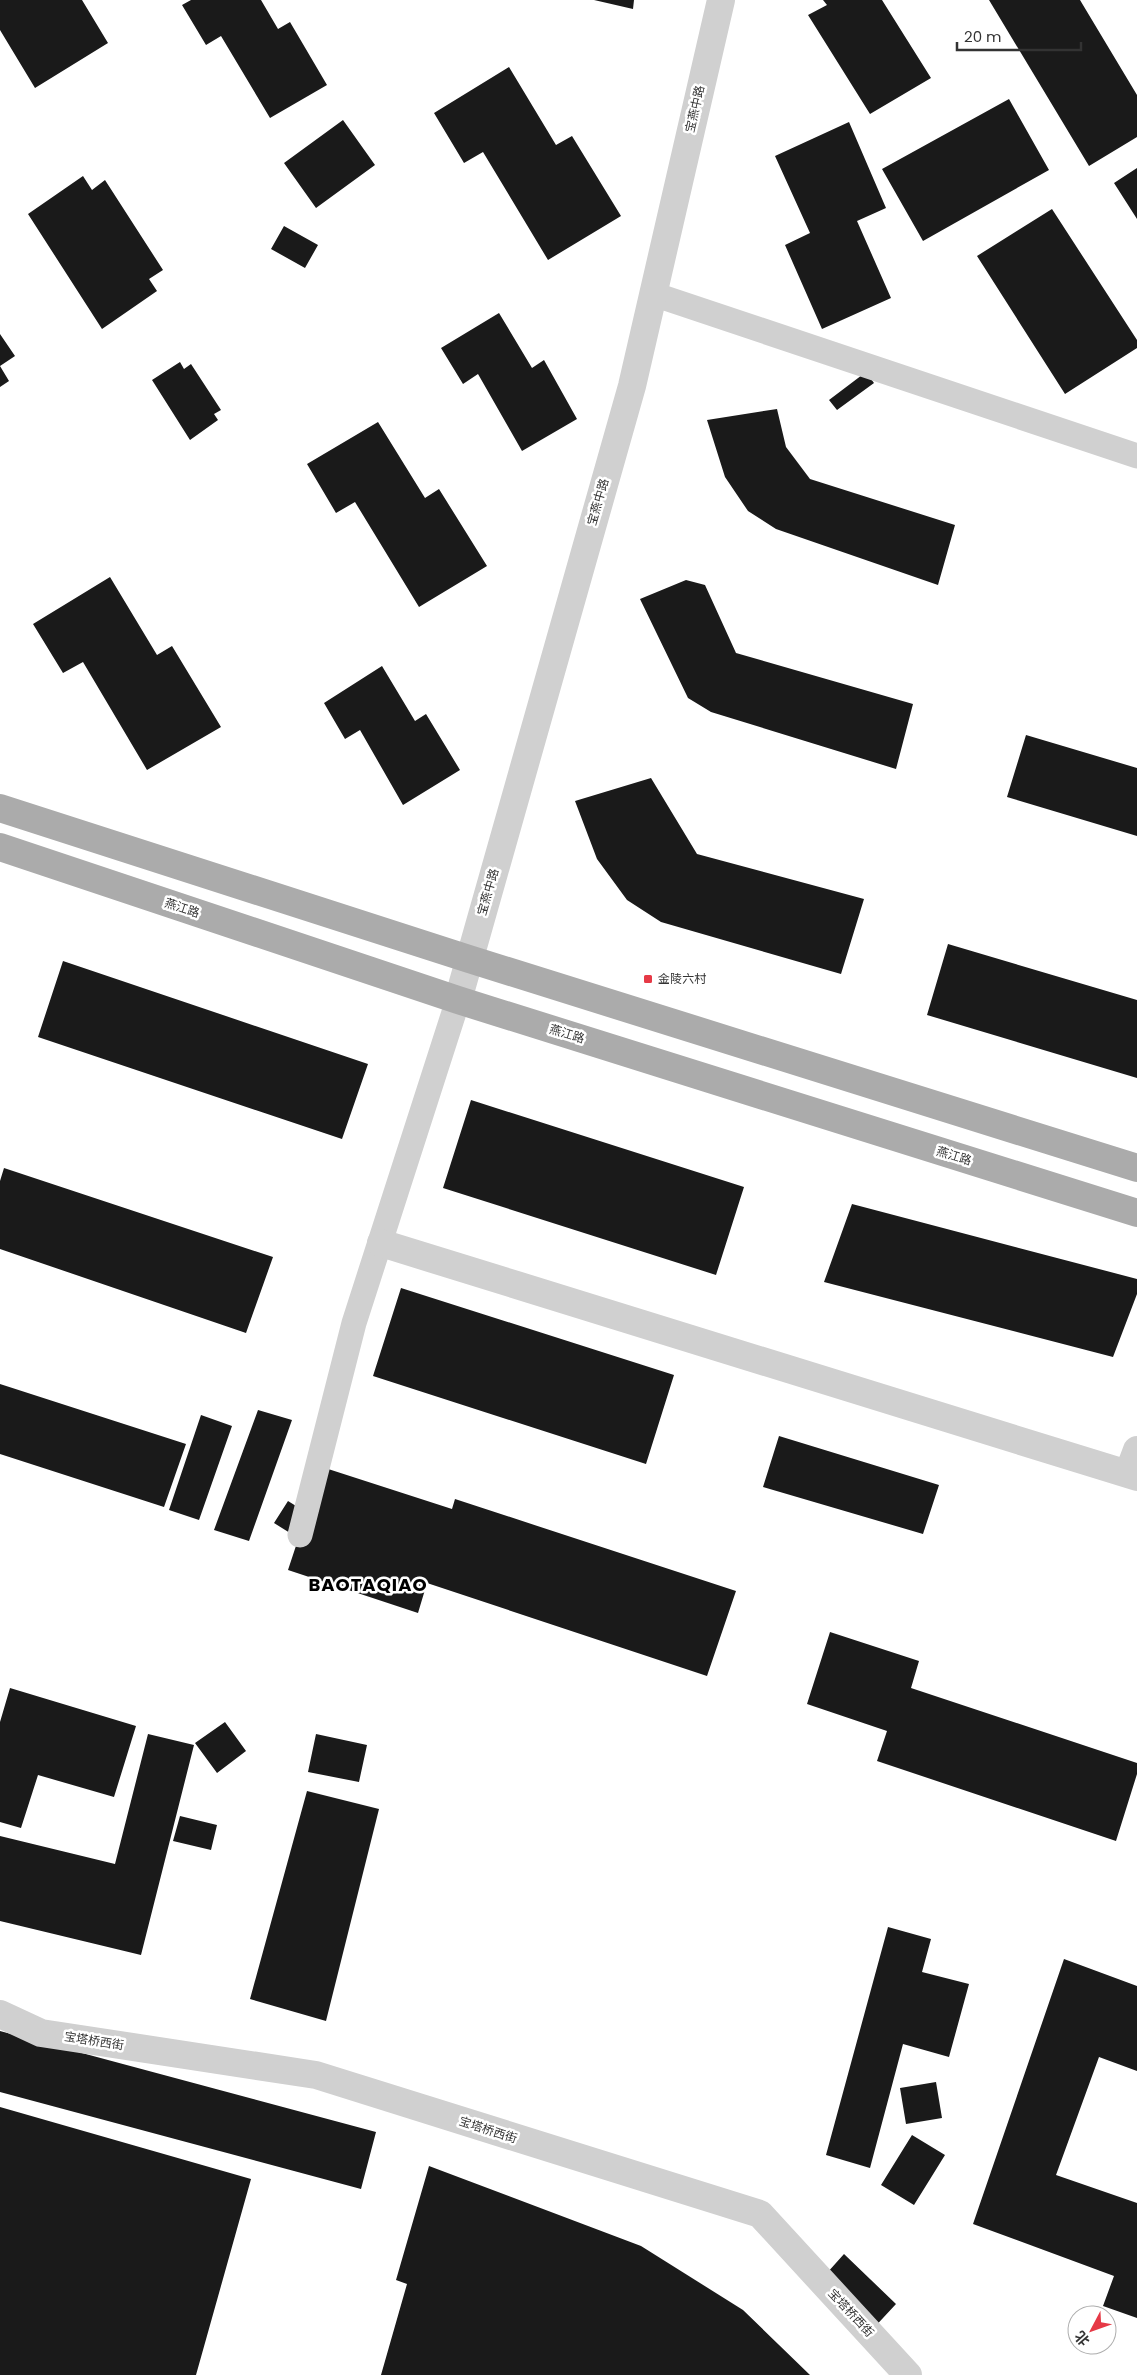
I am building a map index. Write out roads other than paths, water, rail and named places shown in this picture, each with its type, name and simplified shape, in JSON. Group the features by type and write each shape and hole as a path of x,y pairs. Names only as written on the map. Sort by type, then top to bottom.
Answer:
{"main road":[{"path":"0,808 469,959 1137,1168"},
{"name":"燕江路","path":"0,847 458,1000 1137,1213"}],"street":[{"name":"宝燕中路","path":"458,1000 629,395 721,0"},
{"path":"380,1243 1134,1467"},
{"name":"宝塔桥西街","path":"0,2014 41,2033 316,2075 760,2214 908,2375"}],"lane":[{"path":"652,294 1137,456"},
{"path":"300,1535 354,1323 458,1000"}],"place":[{"name":"金陵六村","path":"648,979"}],"district":[{"name":"BAOTAQIAO","path":"368,1585"}]}
